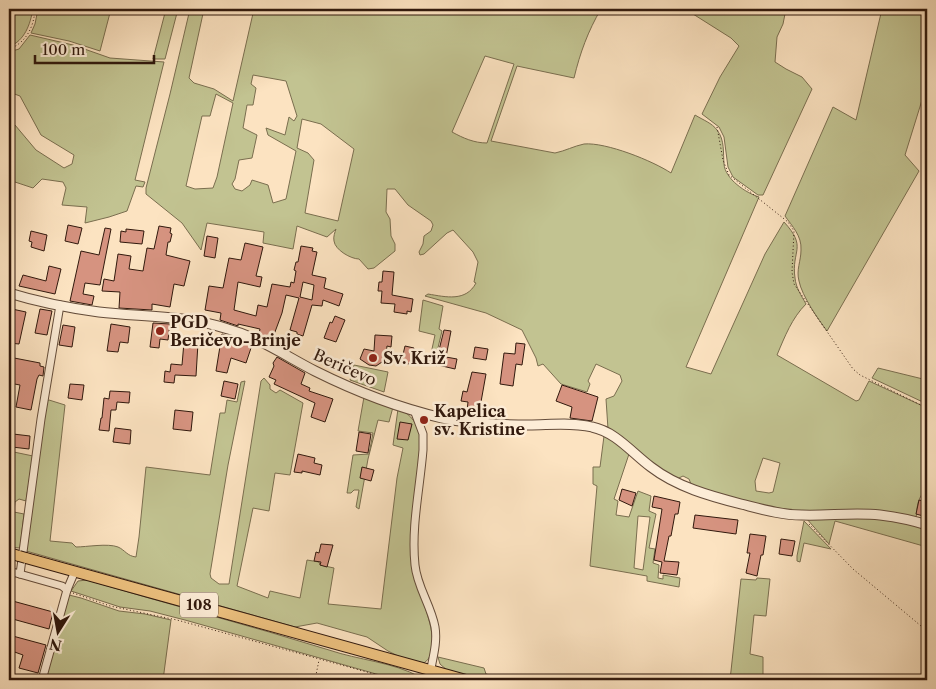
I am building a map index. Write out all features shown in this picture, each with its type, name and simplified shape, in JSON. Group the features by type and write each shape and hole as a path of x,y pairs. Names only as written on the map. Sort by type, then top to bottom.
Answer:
{"main road":[{"name":"108","path":"9,553 430,675 466,680"}],"street":[{"name":"Beričevo","path":"9,293 98,312 178,318 226,328 274,348 343,384 414,410 442,418 477,423 590,426 603,430 615,437 652,468 670,479 718,498 778,513 802,515 879,514 927,525"},
{"path":"20,574 41,419 60,305"},
{"path":"414,410 423,434 414,549 416,576 435,628 434,658 430,675"},
{"path":"9,570 62,586 67,590"},
{"path":"42,680 67,590 75,571"}],"path":[{"path":"9,49 20,44 29,34 35,9"},
{"path":"717,128 723,160 729,175 788,222 794,232 792,272 794,284 853,369 860,375 927,408"},
{"path":"802,515 812,528 853,569 927,631"},
{"path":"67,590 110,606 177,620 396,680"},
{"path":"315,680 319,659"}],"green space":[{"path":"9,9 33,9 23,36 9,47"},
{"path":"38,9 111,9 100,51 69,41 31,33"},
{"path":"166,9 178,9 165,59 153,59"},
{"path":"190,9 204,9 189,78 194,83 214,89 233,101 254,9 601,9 585,42 574,78 517,66 491,141 555,153 584,144 593,144 616,149 641,158 671,173 695,115 713,125 720,134 725,170 728,175 742,189 759,197 686,367 711,374 765,254 784,222 797,244 794,269 795,278 806,304 793,321 777,355 856,401 859,400 869,381 927,408 927,490 919,499 916,519 830,514 745,502 691,484 689,479 683,476 677,479 658,469 608,429 606,399 614,396 622,381 620,375 596,364 588,381 590,384 587,392 561,384 543,364 538,366 522,330 486,313 425,296 428,294 455,297 467,293 476,283 474,282 478,262 473,252 453,230 447,233 424,254 420,255 419,252 424,236 431,231 433,225 431,221 408,205 395,189 387,189 386,212 390,219 391,236 395,244 395,251 374,268 368,269 359,259 348,256 337,248 334,239 336,229 327,237 297,226 293,249 263,243 264,232 207,223 201,250 182,223 146,194","holes":["485,56 514,64 487,143 469,140 452,132","253,75 286,81 297,116 294,121 289,117 285,135 266,128 268,135 296,151 286,199 273,203 268,185 252,180 250,185 242,191 235,189 232,184 239,160 252,158 257,135 243,128 247,105 253,105 256,88 251,84","216,94 233,103 213,188 195,189 186,186 202,116 210,116","302,119 321,124 354,149 338,221 305,213 314,160 308,153 297,148","763,458 780,463 773,492 756,491 755,481"]},
{"path":"689,9 710,9 714,12 715,9 786,9 783,24 777,37 775,62 802,77 812,89 763,195 758,195 733,177 728,167 724,137 719,127 702,114 720,77 739,46 731,38 693,14"},
{"path":"882,9 927,9 927,84 905,155 919,171 827,331 803,293 798,277 801,254 800,240 785,216 833,107 856,120"},
{"path":"30,35 73,45 110,58 164,62 135,180 145,182 143,187 136,186 127,211 85,223 87,207 62,205 66,188 63,182 42,179 33,188 9,180 9,124 15,125 36,150 64,168 72,164 74,155 41,135 20,96 9,92 9,52 19,49"},
{"path":"423,300 443,306 439,329 442,331 436,356 437,366 429,363 435,335 419,331"},
{"path":"354,365 388,372 384,392 350,380"},
{"path":"878,368 927,380 927,404 872,378"},
{"path":"264,378 270,385 270,389 276,393 280,390 303,403 290,475 275,473 269,511 253,508 237,586 268,598 270,591 300,598 307,560 334,568 328,604 381,609 397,478 403,448 393,445 398,409 403,411 414,421 421,439 413,570 432,633 433,645 430,656 424,663 404,659 367,637 317,623 295,627 26,551 46,401 49,400 65,405 50,541 72,543 76,547 114,546 136,557 146,467 210,475 220,413 225,413 227,400 237,402 241,382 245,381 228,465 210,574 211,578 219,584 229,584 261,381"},
{"path":"364,397 393,407 389,422 378,420 368,459 359,509 356,507 359,490 347,493 353,455 369,454 373,433 358,431"},
{"path":"604,436 617,443 629,454 614,499 618,501 616,515 629,517 638,491 651,496 649,511 656,514 649,548 655,549 653,563 659,565 658,578 663,579 663,575 680,578 679,587 647,581 647,576 590,566 597,486 593,484 593,467 600,467","holes":["638,516 650,517 643,570 634,568"]},
{"path":"9,451 33,456 26,501 19,499 15,502 14,512 24,514 20,548 9,547"},
{"path":"868,517 897,521 927,529 927,547 835,521 829,544 806,518"},
{"path":"804,521 831,549 804,543 800,562 797,561 797,556"},
{"path":"757,578 770,579 766,616 754,615 750,654 763,657 763,680 730,680 741,579 756,580"},
{"path":"87,580 398,668 420,677 421,680 394,679 185,620 150,611 120,607 71,591 78,581"},
{"path":"69,595 119,611 171,620 163,680 45,680"},
{"path":"438,657 484,668 486,674 509,680 481,680 448,671 440,664"}],"building":[{"path":"68,225 82,228 78,244 65,241"},
{"path":"159,226 171,228 170,233 172,234 170,242 168,242 166,255 190,261 184,286 174,284 170,307 152,304 152,310 119,308 120,292 102,291 104,279 114,281 118,254 131,256 129,269 143,271 147,248 154,249"},
{"path":"105,228 111,229 100,285 85,283 83,294 94,296 92,305 70,301 81,251 99,255"},
{"path":"126,229 144,231 142,244 120,242 121,231 126,232"},
{"path":"31,231 47,235 44,251 31,247 32,242 29,241"},
{"path":"207,236 218,238 215,258 204,256"},
{"path":"245,243 263,247 256,276 262,277 260,287 238,282 234,310 256,316 258,305 267,307 272,284 290,287 291,282 294,283 296,271 294,270 296,262 298,262 301,246 313,248 312,251 317,252 312,275 326,278 324,288 343,294 339,306 323,300 322,306 312,305 303,336 290,330 299,298 286,295 282,313 272,340 259,334 260,329 238,324 238,326 220,320 221,313 205,310 209,286 223,288 229,258 241,260","holes":["303,282 314,285 312,300 300,297"]},
{"path":"49,266 61,269 55,294 19,286 23,275 46,281"},
{"path":"383,271 394,272 392,295 413,299 411,312 407,311 407,314 394,312 395,304 381,303 382,291 378,291 379,282 382,282"},
{"path":"12,309 26,312 19,344 9,343"},
{"path":"40,309 52,311 47,335 35,333"},
{"path":"335,316 345,320 336,342 324,338 330,322 332,323"},
{"name":"PGD Beričevo-Brinje","path":"153,323 170,324 168,340 160,339 159,348 150,347"},
{"path":"111,324 130,327 128,343 120,342 118,352 107,351"},
{"path":"63,325 75,327 72,347 59,345"},
{"path":"444,330 451,331 446,357 457,359 455,369 438,365 439,358 437,358"},
{"path":"222,334 252,345 246,363 231,358 227,373 216,371"},
{"path":"375,335 392,336 391,347 387,346 385,362 376,366 369,365 360,359 364,349 374,351"},
{"path":"184,342 198,343 196,376 175,375 174,383 164,382 165,371 170,372 171,364 182,365"},
{"path":"516,343 525,344 522,365 516,364 513,386 500,384 504,353 515,354"},
{"path":"405,346 414,348 410,364 401,363"},
{"path":"475,347 488,349 486,360 473,358"},
{"path":"9,357 40,363 40,366 44,367 43,376 39,375 37,379 31,410 16,407 20,385 9,383"},
{"path":"277,357 305,373 301,384 310,388 309,391 333,399 325,422 311,417 315,403 274,384 276,380 269,377"},
{"path":"472,372 486,374 479,413 467,411 468,402 461,401 463,391 467,392"},
{"path":"224,381 238,384 235,399 221,396"},
{"path":"70,384 84,385 82,400 68,398"},
{"path":"562,385 598,397 592,421 570,418 572,407 556,401"},
{"path":"110,391 130,392 129,403 117,402 116,410 111,410 109,431 99,430 104,398 109,399"},
{"path":"175,410 193,412 191,431 173,429"},
{"path":"400,422 412,424 408,440 397,439"},
{"path":"115,428 131,430 130,444 113,442"},
{"path":"359,432 371,434 368,453 356,451"},
{"path":"13,434 30,436 29,449 12,447"},
{"path":"298,454 315,458 314,463 322,465 320,475 302,471 302,473 294,472"},
{"path":"362,467 374,470 371,481 360,478"},
{"path":"622,489 636,493 632,506 619,500"},
{"path":"654,496 680,502 678,514 675,514 671,536 669,536 664,561 679,562 677,575 660,573 662,562 654,560 662,509 652,507"},
{"path":"919,500 927,502 927,517 916,514"},
{"path":"695,515 738,520 736,534 693,528"},
{"path":"750,534 766,536 757,576 746,573 750,553 747,553"},
{"path":"781,539 795,541 792,556 779,554"},
{"path":"321,544 333,545 327,567 320,565 321,562 314,561 316,552 319,553"},
{"path":"9,600 53,612 49,629 9,618"},
{"path":"9,635 46,645 38,673 19,668 23,655 9,650"}],"place":[{"name":"PGD Beričevo-Brinje","path":"160,331"},
{"name":"Sv. Križ","path":"373,358"},
{"name":"Kapelica sv. Kristine","path":"424,420"}]}
